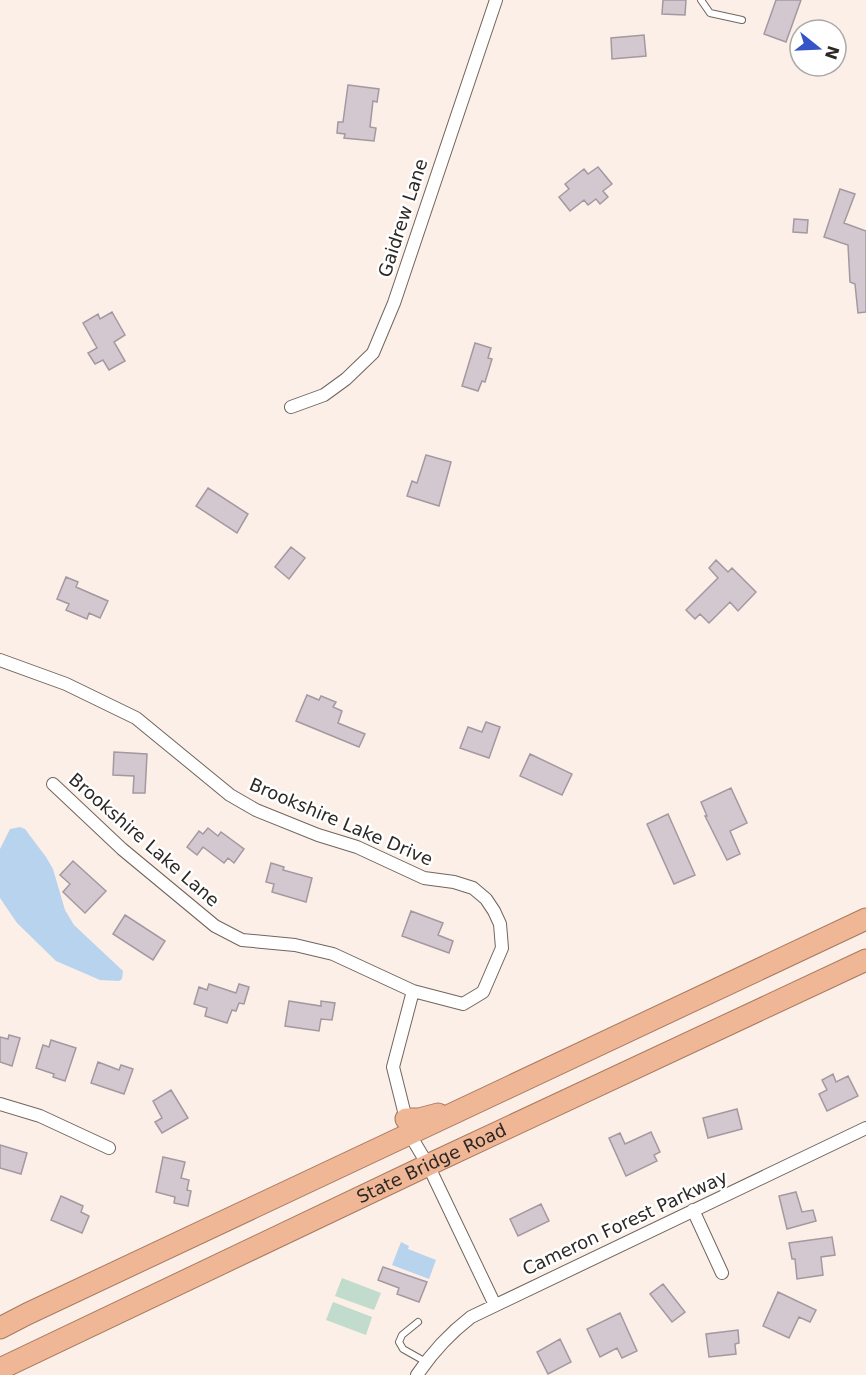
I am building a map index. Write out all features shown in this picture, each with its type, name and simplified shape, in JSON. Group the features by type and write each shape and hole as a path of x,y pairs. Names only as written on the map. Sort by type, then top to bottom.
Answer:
{"highway":[{"name":"State Bridge Road","path":"0,1328 408,1127 514,1086 866,919"},
{"name":"State Bridge Road","path":"0,1369 866,960"}],"street":[{"name":"Gaidrew Lane","path":"291,407 324,394 346,379 373,353 394,303 496,0"},
{"name":"Brookshire Lake Drive","path":"0,660 66,684 136,718 230,795 255,810 318,835 357,847 424,878 454,882 472,888 486,899 500,924 502,948 483,992 463,1005 413,990"},
{"name":"Brookshire Lake Lane","path":"53,784 122,849 215,926 242,940 295,945 333,954 413,990"},
{"path":"413,990 393,1067 408,1127 495,1305"},
{"path":"0,1104 40,1116 109,1148"},
{"name":"Cameron Forest Parkway","path":"417,1375 450,1333 471,1317 866,1128"},
{"path":"693,1210 722,1273"}],"lane":[{"path":"701,0 710,13 742,20"},
{"path":"418,1322 402,1335 399,1342 402,1349 426,1362"}],"green space":[{"path":"342,1278 381,1293 374,1310 335,1296"},
{"path":"333,1302 372,1317 366,1335 326,1320"}],"water":[{"path":"20,827 25,829 53,869 65,910 74,925 123,971 122,979 119,981 100,980 56,961 17,923 0,898 0,849 10,829"},
{"path":"401,1242 409,1246 408,1249 436,1260 429,1279 392,1265"}],"building":[{"path":"663,0 686,0 685,15 662,14"},
{"path":"776,0 801,0 795,18 788,18 786,42 764,34"},
{"path":"644,35 646,56 612,59 611,38"},
{"path":"348,85 379,89 377,102 373,101 370,127 376,128 374,141 344,138 345,134 337,133 338,122 343,122"},
{"path":"598,167 612,184 603,191 608,197 600,204 596,199 588,205 584,200 570,211 559,197 569,189 565,184 584,169 588,174"},
{"path":"840,189 855,194 844,223 866,231 866,312 858,313 855,284 850,282 848,245 824,237"},
{"path":"794,219 808,220 807,233 793,232"},
{"path":"112,312 125,335 114,342 125,361 109,370 103,360 95,364 88,353 97,348 83,323 98,314 100,319"},
{"path":"475,343 491,348 488,358 492,359 485,382 482,381 478,391 462,386"},
{"path":"426,455 451,462 439,506 407,496 412,481 417,483"},
{"path":"208,488 248,514 237,533 196,506"},
{"path":"291,547 305,558 289,579 275,567"},
{"path":"716,560 728,572 732,568 756,592 738,611 730,602 709,623 700,614 695,619 686,610 718,578 709,568"},
{"path":"66,577 78,582 76,587 108,601 100,618 89,613 87,619 66,610 69,604 57,599"},
{"path":"307,695 319,700 321,696 336,702 333,707 342,711 338,723 365,734 359,747 296,721"},
{"path":"486,722 500,727 489,758 460,748 468,727 482,732"},
{"path":"114,752 147,754 145,793 133,793 134,776 113,775"},
{"path":"530,754 572,774 562,795 520,776"},
{"path":"731,788 747,823 730,831 740,854 727,860 705,816 707,816 701,802"},
{"path":"668,814 695,875 674,884 647,824"},
{"path":"208,828 218,836 221,832 244,849 234,863 228,858 224,863 203,847 197,855 187,847 199,831 203,834"},
{"path":"73,861 106,891 85,913 63,892 70,884 60,875"},
{"path":"271,863 284,867 283,870 312,878 306,902 272,892 274,884 266,882"},
{"path":"411,911 443,923 438,935 453,941 449,953 402,936"},
{"path":"125,915 165,941 153,960 113,934"},
{"path":"209,984 236,993 239,984 249,987 244,1004 239,1003 236,1011 232,1010 227,1023 205,1016 207,1008 194,1004 199,987 207,990"},
{"path":"289,1001 321,1006 321,1001 335,1003 332,1020 321,1019 319,1031 285,1026"},
{"path":"9,1035 20,1038 12,1066 0,1062 0,1037 8,1039"},
{"path":"51,1040 76,1048 65,1081 53,1077 54,1074 36,1068 43,1045 49,1047"},
{"path":"98,1062 119,1070 121,1065 133,1069 124,1094 91,1083"},
{"path":"833,1074 836,1082 848,1076 858,1096 827,1111 819,1094 827,1090 822,1080"},
{"path":"171,1090 188,1118 162,1133 155,1122 162,1118 153,1101"},
{"path":"737,1109 742,1129 708,1138 703,1118"},
{"path":"651,1132 660,1152 654,1155 657,1161 626,1176 609,1138 620,1133 625,1144"},
{"path":"0,1145 27,1153 21,1174 0,1168"},
{"path":"163,1157 185,1162 181,1178 189,1180 187,1190 191,1191 188,1206 174,1203 175,1197 156,1192"},
{"path":"796,1192 802,1212 813,1210 816,1221 787,1229 779,1196"},
{"path":"61,1196 83,1206 81,1212 89,1216 82,1233 51,1220"},
{"path":"541,1204 549,1221 518,1236 510,1219"},
{"path":"832,1237 835,1255 821,1257 823,1275 797,1279 795,1259 792,1259 789,1243"},
{"path":"383,1267 427,1282 419,1302 397,1294 399,1288 378,1280"},
{"path":"663,1284 685,1312 672,1322 650,1294"},
{"path":"778,1292 816,1310 810,1322 799,1317 789,1338 763,1326"},
{"path":"620,1313 637,1351 622,1358 617,1348 600,1357 587,1329"},
{"path":"738,1330 739,1343 735,1344 736,1354 709,1357 706,1334"},
{"path":"560,1339 571,1362 548,1374 537,1352"}]}
